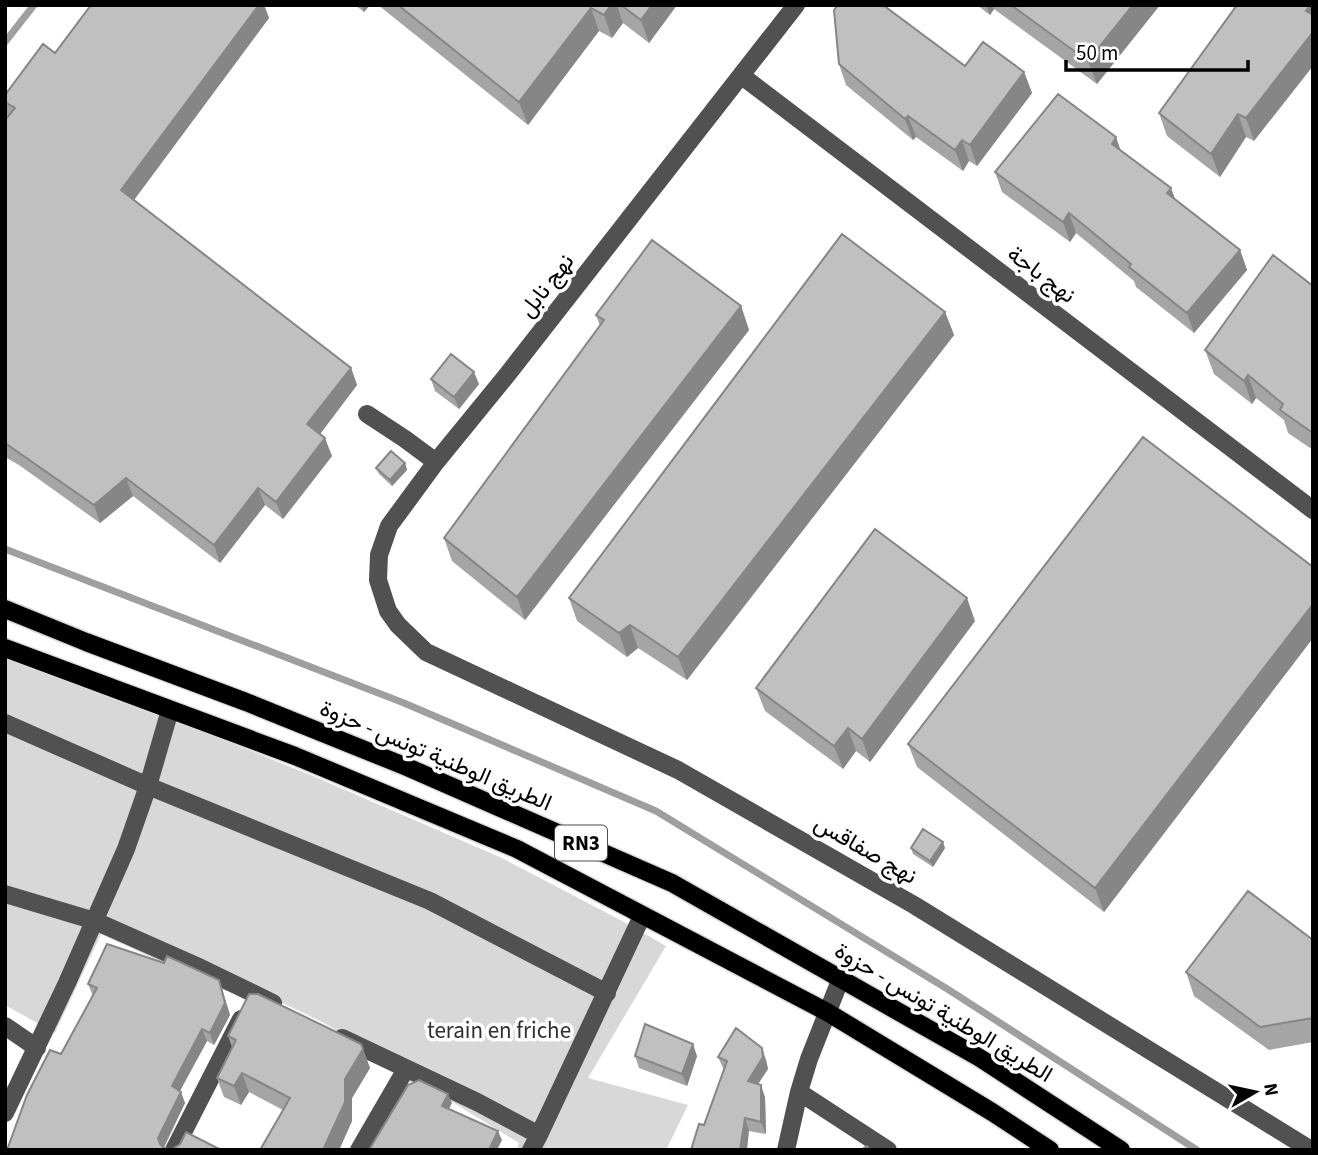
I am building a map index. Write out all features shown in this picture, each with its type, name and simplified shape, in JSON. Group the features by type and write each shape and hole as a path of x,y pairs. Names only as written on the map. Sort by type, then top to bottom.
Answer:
{"main road":[{"name":"الطريق الوطنية تونس - حزوة","path":"5,608 407,767 672,883 980,1058 1121,1150"},
{"name":"RN3","path":"5,648 295,756 517,849 827,1012 1050,1150"}],"street":[{"name":"نهج نابل","path":"388,611 378,580 379,555 389,526 436,462 796,5"},
{"name":"نهج باجة","path":"742,76 1313,510"},
{"path":"367,414 436,462"},
{"name":"نهج صفاقس","path":"388,611 398,625 426,652 678,770 914,905 1312,1149"},
{"path":"5,1113 126,849 170,709"},
{"path":"5,723 148,786 430,901 607,993"},
{"path":"5,894 95,921 201,968 286,1010"},
{"path":"329,1032 477,1102 535,1142 642,916"},
{"path":"786,1150 809,1059 841,978"},
{"path":"174,1150 253,994"},
{"path":"5,1026 37,1048"},
{"path":"359,1150 406,1069"},
{"path":"799,1092 888,1150"}],"green space":[{"name":"terain en friche","path":"5,652 313,776 502,858 666,946 588,1078 688,1105 666,1150 516,1150 519,1143 326,1024 285,1004 221,990 101,934 55,1033 5,1005"}],"building":[{"path":"91,5 259,5 121,190 351,368 307,424 325,438 276,502 258,488 214,545 126,478 94,505 5,443 5,120 15,108 5,102 5,95 43,44 55,53"},
{"path":"398,5 611,5 604,15 591,8 519,102"},
{"path":"621,5 652,5 641,20"},
{"path":"838,5 883,5 965,66 983,42 1024,72 970,145 962,140 955,150 908,116 905,119 839,64 834,10"},
{"path":"1011,5 1133,5 1088,61"},
{"path":"1237,5 1311,5 1306,11 1313,15 1313,32 1246,118 1238,114 1211,154 1159,113"},
{"path":"1058,94 1116,137 1112,144 1171,188 1167,193 1240,250 1187,313 1129,267 1131,264 1069,213 1063,222 995,172"},
{"path":"842,234 945,312 678,657 630,625 619,633 569,598"},
{"path":"652,240 741,306 517,597 444,538 604,320 596,315"},
{"path":"1273,255 1313,286 1313,433 1280,410 1283,404 1248,375 1244,381 1205,350"},
{"path":"451,354 474,372 454,397 431,379"},
{"path":"1143,437 1313,567 1313,604 1095,888 908,744"},
{"path":"391,451 405,463 390,480 376,468"},
{"path":"875,529 967,598 862,739 848,728 834,746 756,688"},
{"path":"923,829 943,842 930,861 911,848"},
{"path":"1248,891 1313,940 1313,1018 1260,1027 1186,972"},
{"path":"107,944 164,963 167,956 219,980 225,1003 210,1033 202,1029 172,1086 181,1092 158,1138 164,1148 171,1150 7,1150 27,1095 50,1050 61,1054 97,988 88,984"},
{"path":"249,994 258,994 361,1044 363,1049 345,1079 345,1102 323,1150 260,1150 290,1098 242,1073 234,1086 217,1078 236,1040 228,1036"},
{"path":"645,1024 693,1044 682,1074 635,1056"},
{"path":"736,1028 762,1048 763,1057 748,1081 761,1085 761,1122 745,1118 740,1150 691,1150 699,1124 704,1125 727,1061 718,1057"},
{"path":"419,1080 448,1094 442,1106 498,1131 489,1150 369,1150 408,1085"},
{"path":"186,1132 221,1150 171,1150 180,1144"}],"waterway":[{"path":"5,42 34,5"},
{"path":"5,549 404,703 656,811 949,990 1197,1150"}]}
